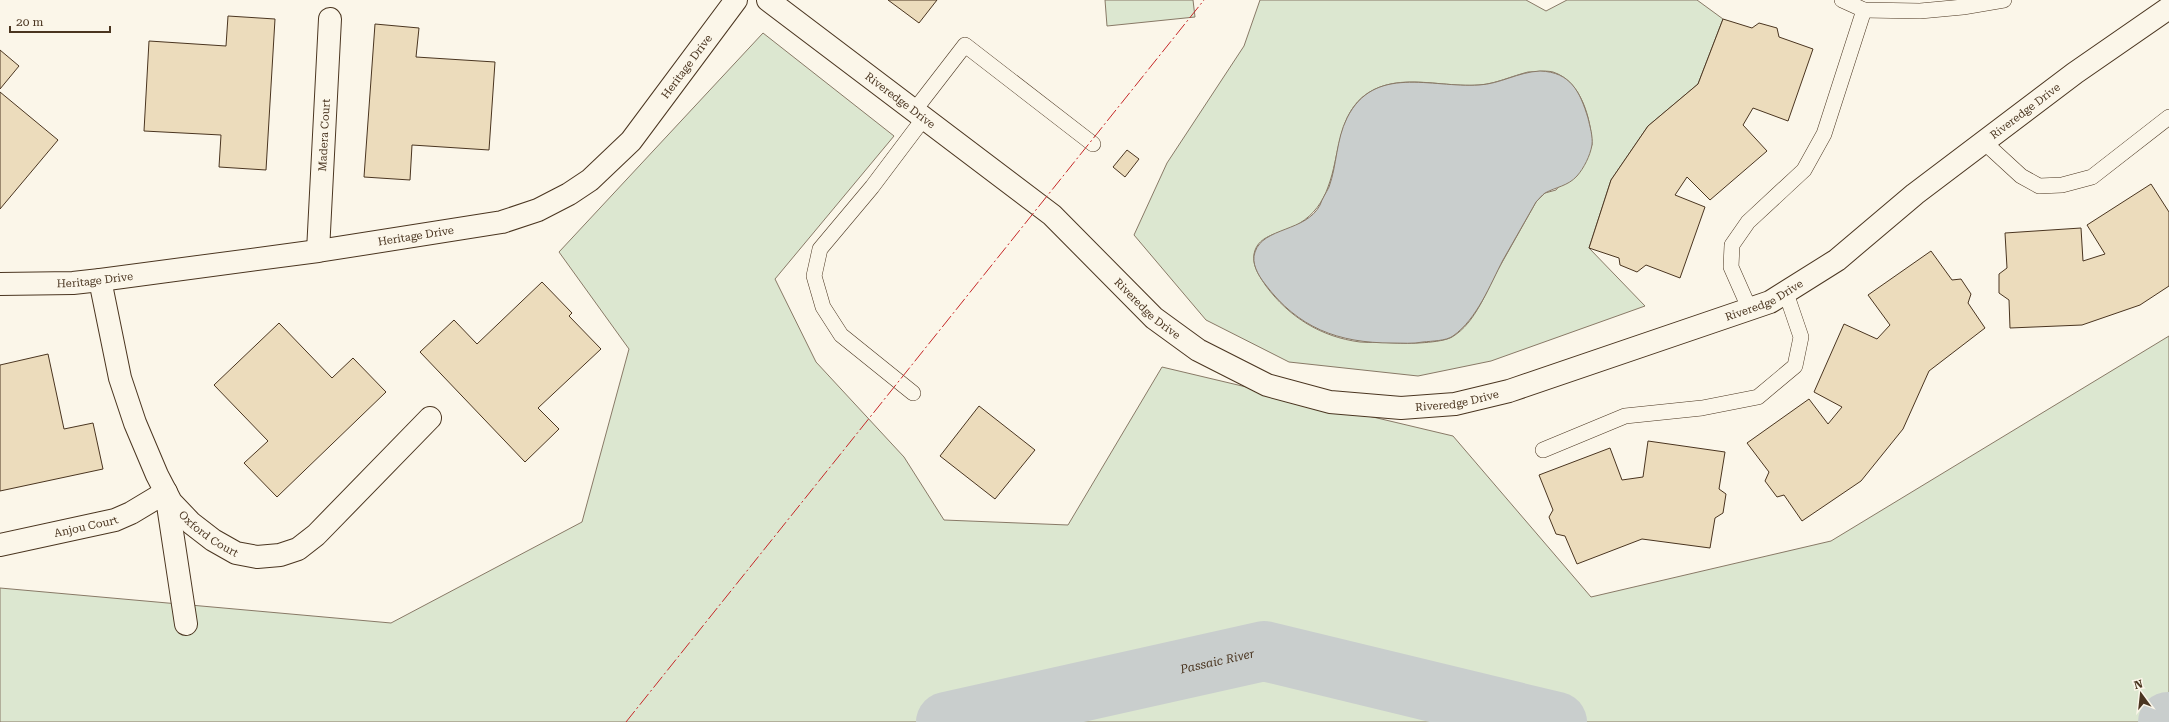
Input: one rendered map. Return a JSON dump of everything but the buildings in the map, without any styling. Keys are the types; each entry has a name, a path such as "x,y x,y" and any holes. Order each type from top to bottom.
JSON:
{"street":[{"name":"Heritage Drive","path":"0,284 73,283 318,251 502,222 538,210 570,194 590,180 631,141 736,0"},
{"name":"Riveredge Drive","path":"768,0 1052,215 1154,318 1198,350 1267,384 1330,402 1401,408 1455,404 1509,391 1630,349 1750,310 1786,293 1837,260 1915,194 2074,73 2169,8"},
{"name":"Madera Court","path":"318,251 330,19"},
{"name":"Oxford Court","path":"100,280 120,378 135,423 166,492 171,502 191,523 213,540 236,553 257,557 280,555 298,549 316,535 430,418"},
{"name":"Anjou Court","path":"0,545 115,520 131,513 166,492"},
{"path":"166,492 186,624"}],"lane":[{"path":"1842,0 1864,10 1928,10 1963,7 2004,0"},
{"path":"1750,310 1731,267 1732,245 1748,222 1804,170 1824,134 1864,10"},
{"path":"913,393 841,335 823,307 814,276 820,249 872,187 965,45 1093,144"},
{"path":"1984,142 2021,176 2039,186 2062,185 2092,177 2169,117"},
{"path":"1543,450 1625,416 1702,408 1758,397 1795,366 1801,337 1786,293"}],"green space":[{"path":"1105,0 1193,0 1195,17 1107,26"},
{"path":"1260,0 1526,0 1546,11 1567,0 1697,0 1723,19 1698,84 1648,126 1611,180 1589,248 1645,306 1491,361 1418,376 1289,362 1206,320 1134,235 1167,163 1244,46","holes":["1528,72 1553,72 1571,83 1583,102 1587,112 1592,145 1556,190 1545,193 1536,202 1480,305 1468,323 1460,331 1447,339 1424,343 1360,342 1332,336 1307,324 1275,297 1266,286 1255,267 1254,254 1257,247 1261,241 1267,237 1294,227 1305,220 1320,203 1326,193 1332,175 1345,123 1350,112 1368,93 1394,83 1422,82 1479,85"]},
{"path":"763,33 894,136 775,279 816,362 904,457 944,520 1068,525 1162,367 1453,436 1591,597 1831,541 2169,336 2169,722 0,722 0,588 391,623 582,522 629,349 559,252"}],"shaded area":[{"path":"1540,71 1551,72 1559,75 1567,79 1573,85 1588,118 1592,138 1590,153 1577,176 1566,184 1545,193 1536,202 1476,311 1462,329 1453,336 1447,339 1408,343 1372,342 1337,336 1305,322 1291,312 1265,284 1255,265 1255,252 1260,244 1267,238 1305,220 1314,214 1320,205 1332,179 1343,126 1358,101 1372,90 1405,82 1479,85 1494,83 1524,73"}],"waterway":[{"name":"Passaic River","path":"946,722 1264,651 1557,722"}],"power":[{"path":"626,722 1204,0"}]}
